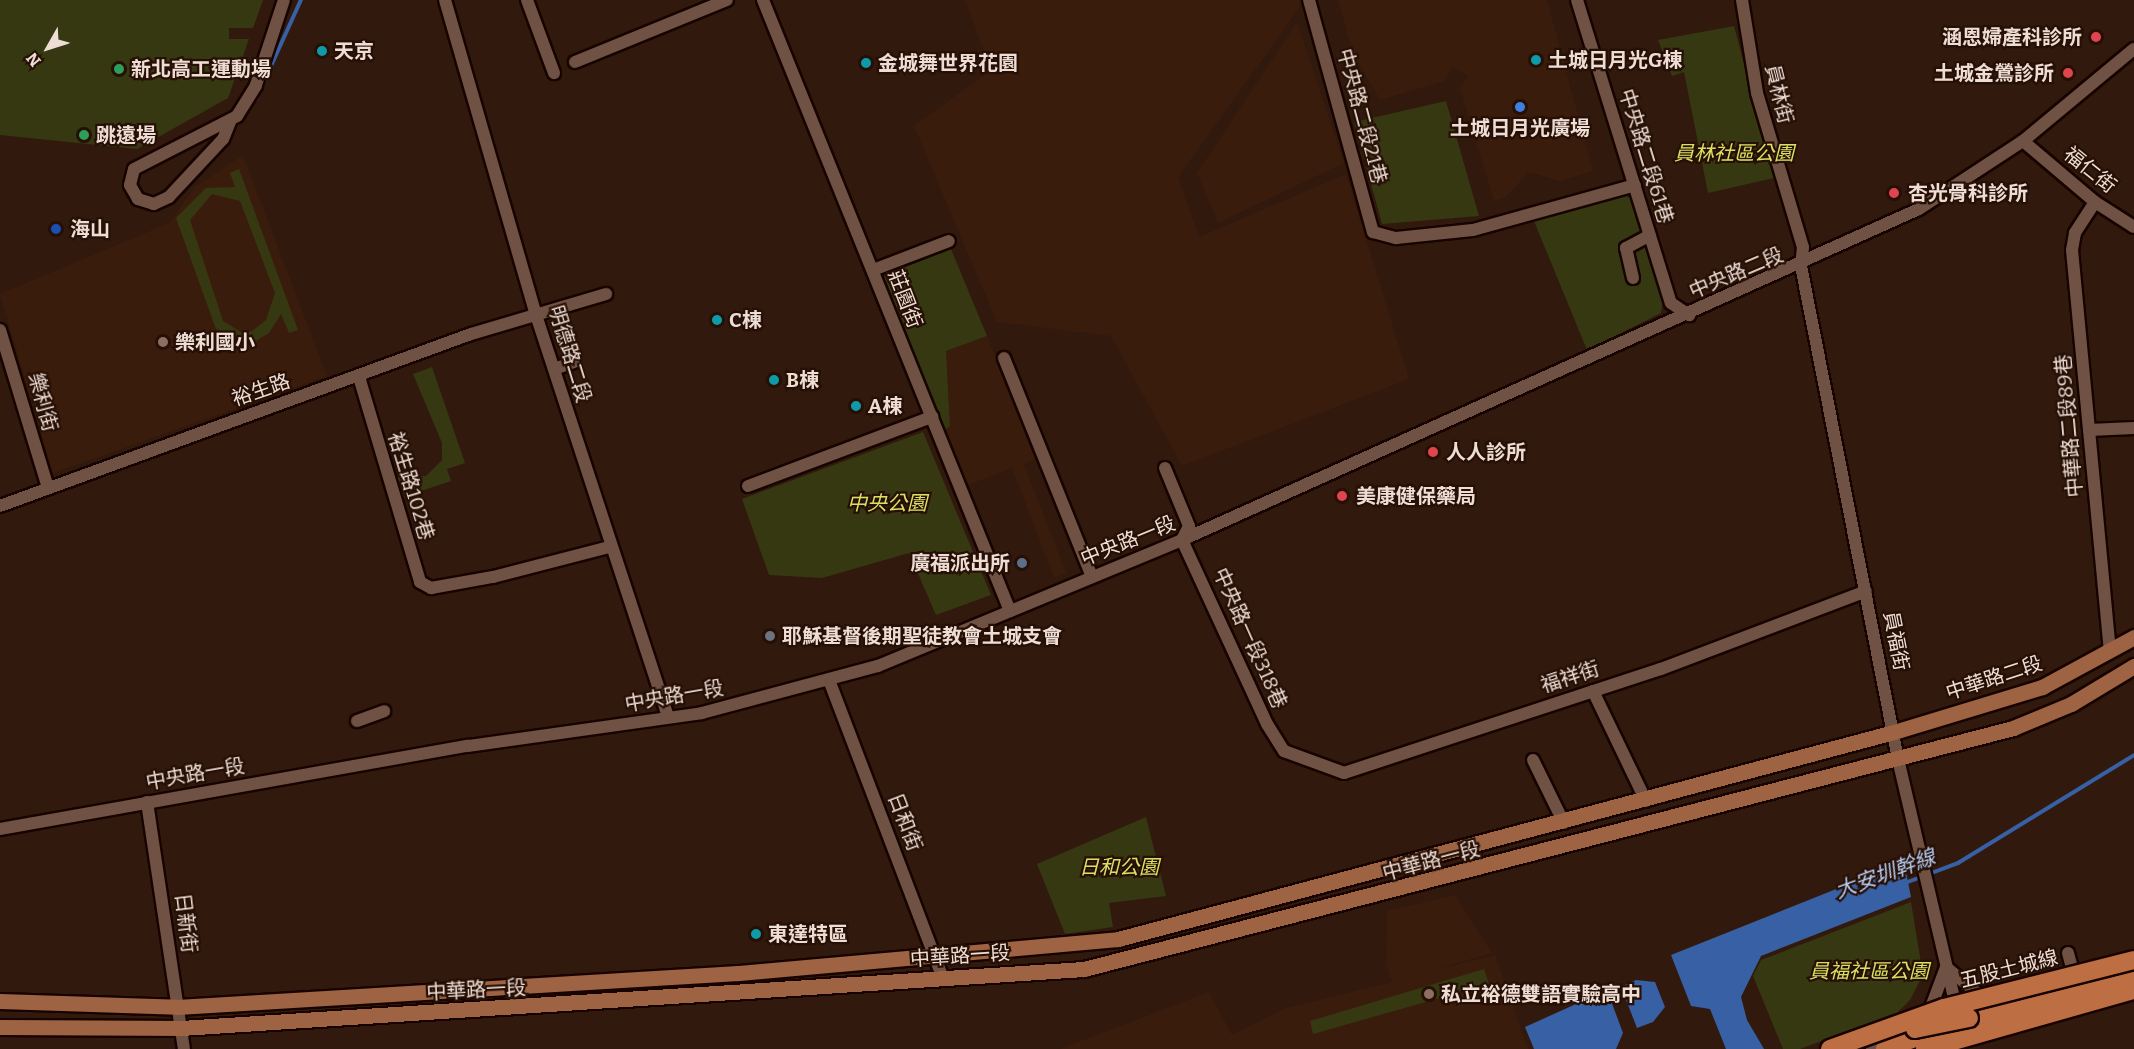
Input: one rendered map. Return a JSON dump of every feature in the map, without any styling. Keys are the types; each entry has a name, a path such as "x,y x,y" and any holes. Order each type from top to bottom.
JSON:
{"highway":[{"name":"五股土城線","path":"1829,1049 1944,1008 2134,960"},
{"path":"1829,1049 1964,1020 2134,977"},
{"path":"1918,1042 2134,990"},
{"path":"1885,1049 1964,1020"}],"main road":[{"name":"中華路二段","path":"1894,732 2042,687 2134,637"},
{"path":"1898,759 2013,728 2071,704 2134,666"},
{"name":"中華路一段","path":"0,1001 177,1007 936,957 1118,939 1564,823 1894,732"},
{"name":"中華路一段","path":"0,1027 181,1028 943,978 1127,962 1898,759"}],"street":[{"path":"230,122 134,169 130,185 138,199 154,204 170,197 223,139 230,122 256,85 284,0"},
{"name":"明德路二段","path":"445,0 536,315 609,547 668,717"},
{"path":"526,0 554,72"},
{"path":"575,62 727,0"},
{"name":"莊園街","path":"763,0 1010,611"},
{"name":"中央路二段21巷","path":"1309,0 1372,232 1383,238 1496,225 1635,185"},
{"name":"中央路二段61巷","path":"1577,0 1671,303 1689,315"},
{"name":"員林街","path":"1742,0 1758,93 1803,247 1801,266"},
{"name":"中央路二段","path":"1320,478 1801,266 1938,199 2023,141 2134,49"},
{"name":"福仁街","path":"2023,141 2095,202 2134,227"},
{"name":"中華路二段89巷","path":"2095,202 2075,233 2073,250 2110,652"},
{"path":"1633,278 1626,248 1650,235"},
{"path":"873,270 949,241"},
{"name":"員福街","path":"1801,266 1898,759 1947,967 1964,1020"},
{"name":"裕生路","path":"0,506 536,315 606,294"},
{"name":"樂利街","path":"0,330 48,488"},
{"path":"1004,358 1092,577"},
{"path":"554,369 574,362"},
{"name":"裕生路102巷","path":"359,377 420,582 431,588 443,586 609,547"},
{"path":"748,486 932,417"},
{"path":"2089,430 2134,428"},
{"path":"1165,468 1189,526 1182,540"},
{"name":"中央路一段","path":"0,829 147,802 668,717 829,680 878,666 1182,540 1320,478"},
{"name":"中央路一段318巷","path":"1182,540 1284,751"},
{"name":"福祥街","path":"1284,751 1344,773 1593,691 1866,591"},
{"name":"日和街","path":"829,680 943,978"},
{"path":"1593,691 1646,801"},
{"path":"357,721 384,711"},
{"path":"1533,760 1564,823"},
{"name":"日新街","path":"147,802 184,1049"},
{"path":"2068,953 2077,987"},
{"path":"1918,1042 1947,967 1977,993 2021,1001"},
{"path":"1872,1049 1918,1042 1964,1020 2021,1001 2134,972"}],"shaded area":[{"path":"965,0 1299,0 1300,7 1178,177 1199,237 1346,174 1409,379 1182,466 1111,336 997,322 914,126 991,70"},
{"name":"土城日月光廣場","path":"1338,0 1547,0 1593,171 1560,181 1529,172 1506,197 1494,201 1460,88 1468,76 1453,67 1444,81 1380,100 1353,53"},
{"path":"1297,22 1344,163 1218,223 1197,173"},
{"name":"樂利國小","path":"243,155 327,376 53,473 0,294 169,223 195,187"},
{"path":"987,336 1035,459 1024,464 1066,573 1054,578 1012,468 968,485 945,430 950,426 946,351"},
{"name":"私立裕德雙語實驗高中","path":"1455,895 1492,953 1434,970 1495,955 1528,1049 1060,1049 1209,992 1232,1035 1286,1008 1392,982 1386,964 1387,911"}],"green space":[{"name":"新北高工運動場","path":"0,0 263,0 253,28 229,28 229,39 249,39 228,98 137,149 0,135"},
{"name":"員林社區公園","path":"1734,26 1774,178 1708,193 1684,72 1672,76 1658,40"},
{"path":"1446,101 1479,216 1382,224 1354,122"},
{"path":"239,169 298,330 289,333 281,314 269,333 254,342 216,329 176,218 206,188 235,187 230,173","holes":["212,194 240,201 275,293 266,320 252,331 241,332 223,321 190,220"]},
{"path":"1620,193 1630,198 1663,300 1661,313 1587,350 1534,221"},
{"path":"951,249 987,336 946,351 950,426 945,430 883,276"},
{"path":"432,367 465,463 447,469 451,481 403,497 396,477 426,476 442,460 442,443 413,374"},
{"name":"中央公園","path":"923,432 991,595 936,615 909,553 822,578 769,575 742,499"},
{"name":"日和公園","path":"1146,817 1166,896 1109,903 1113,927 1065,934 1037,864"},
{"name":"員福社區公園","path":"1911,902 1923,975 1910,1000 1897,1013 1800,1049 1783,1049 1753,976 1761,960"},
{"path":"1484,969 1489,984 1313,1034 1310,1021"}],"water":[{"path":"1904,862 1911,897 1761,956 1741,997 1747,1020 1764,1049 1726,1049 1710,1009 1691,1006 1671,955"},
{"path":"1636,980 1655,982 1665,1007 1653,1022 1637,1028 1621,987"},
{"path":"1607,990 1623,1033 1616,1049 1534,1049 1525,1027"}],"waterway":[{"path":"256,99 301,0"},
{"name":"大安圳幹線","path":"1905,883 1958,863 2134,755"}],"place":[{"name":"涵恩婦產科診所","path":"2096,37"},
{"name":"天京","path":"322,51"},
{"name":"土城日月光G棟","path":"1536,60"},
{"name":"金城舞世界花園","path":"866,63"},
{"name":"新北高工運動場","path":"119,69"},
{"name":"土城金鶯診所","path":"2068,73"},
{"name":"土城日月光廣場","path":"1520,107"},
{"name":"跳遠場","path":"84,135"},
{"name":"杏光骨科診所","path":"1894,193"},
{"name":"海山","path":"56,229"},
{"name":"C棟","path":"717,320"},
{"name":"樂利國小","path":"163,342"},
{"name":"B棟","path":"774,380"},
{"name":"A棟","path":"856,406"},
{"name":"人人診所","path":"1433,452"},
{"name":"美康健保藥局","path":"1342,496"},
{"name":"廣福派出所","path":"1022,563"},
{"name":"耶穌基督後期聖徒教會土城支會","path":"770,636"},
{"name":"東達特區","path":"756,934"},
{"name":"私立裕德雙語實驗高中","path":"1429,994"}]}
